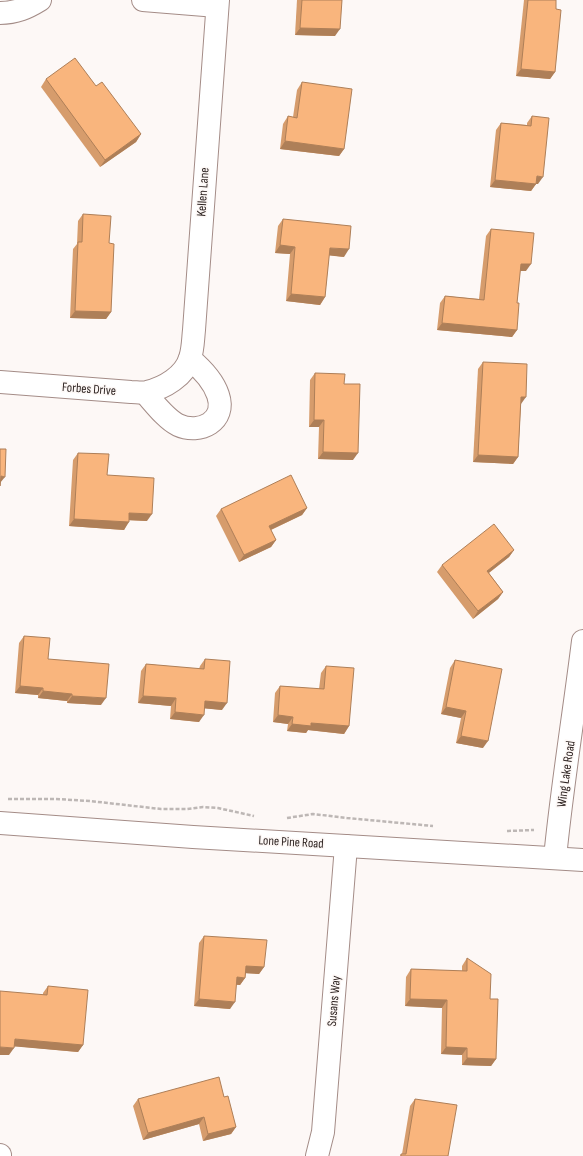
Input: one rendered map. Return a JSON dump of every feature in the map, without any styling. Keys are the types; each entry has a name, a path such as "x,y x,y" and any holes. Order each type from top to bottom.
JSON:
{"street":[{"path":"0,13 10,13 21,10 40,0"},
{"path":"143,0 218,3"},
{"name":"Kellen Lane","path":"176,379 185,369 190,359 194,330 218,3"},
{"path":"146,392 154,404 178,425 198,429 206,426 216,418 220,407 219,396 214,384 202,369 190,359"},
{"name":"Forbes Drive","path":"0,382 146,392 162,388 176,379"},
{"name":"Wing Lake Road","path":"555,858 583,641"},
{"name":"Lone Pine Road","path":"0,823 185,836 583,860"},
{"name":"Susans Way","path":"317,1156 323,1132 346,846"}],"path":[{"path":"1,799 56,799 90,801 161,809 187,809 203,807 218,808 257,816"},
{"path":"285,818 313,814 438,827"},
{"path":"506,831 538,830"}],"building":[{"path":"302,0 342,0 340,29 300,28"},
{"path":"528,0 556,0 556,9 561,10 555,72 521,69"},
{"path":"75,58 96,86 102,82 141,134 105,160 46,79"},
{"path":"302,82 352,89 344,149 285,141 288,116 297,118"},
{"path":"532,116 549,118 543,177 537,176 536,184 495,180 501,123 531,126"},
{"path":"83,214 111,216 109,243 114,244 111,312 75,311 78,242 82,242"},
{"path":"283,219 351,226 349,249 330,248 325,297 291,294 295,247 280,245"},
{"path":"491,229 534,233 531,264 521,264 517,303 519,303 517,330 442,323 445,296 484,300"},
{"path":"483,362 527,364 526,397 521,397 518,457 478,455"},
{"path":"315,373 345,374 344,384 360,384 358,453 323,452 324,420 314,420"},
{"path":"0,449 6,449 5,477 1,476 0,486"},
{"path":"78,453 109,454 107,475 154,478 152,514 129,513 129,522 74,519"},
{"path":"291,475 307,508 269,526 276,540 244,555 221,509"},
{"path":"494,524 514,550 487,571 503,592 478,611 442,565"},
{"path":"24,636 50,638 48,659 109,664 106,698 72,696 72,694 43,691 43,688 20,686"},
{"path":"205,659 230,661 227,703 205,701 204,715 175,712 176,698 143,696 146,664 204,669"},
{"path":"455,660 502,669 488,741 461,736 466,711 446,707"},
{"path":"326,666 354,668 349,726 311,723 311,726 292,724 293,717 278,715 280,686 324,689"},
{"path":"204,936 267,940 264,967 246,966 245,978 237,977 235,1002 199,999"},
{"path":"467,958 491,974 490,999 498,999 496,1059 467,1058 467,1048 446,1047 447,1000 410,999 411,969 467,971"},
{"path":"48,986 88,990 83,1045 15,1039 14,1048 0,1047 0,991 47,995"},
{"path":"219,1077 224,1097 228,1096 236,1127 208,1134 204,1117 148,1133 138,1099"},
{"path":"415,1099 457,1105 448,1156 401,1156 401,1154 406,1154"}]}
